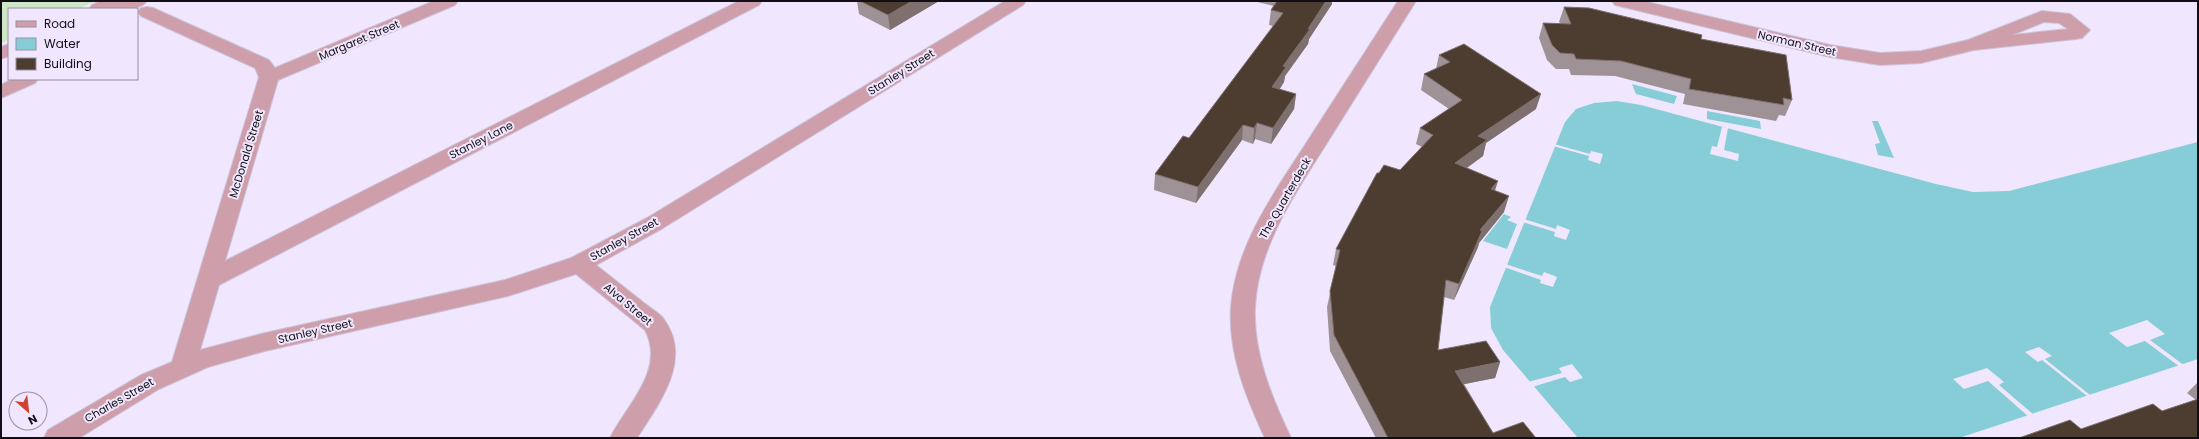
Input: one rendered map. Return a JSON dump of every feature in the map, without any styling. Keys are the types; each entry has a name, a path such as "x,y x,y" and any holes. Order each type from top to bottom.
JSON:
{"street":[{"path":"100,8 116,1"},
{"path":"141,11 166,1"},
{"name":"Margaret Street","path":"269,77 449,1"},
{"name":"Stanley Lane","path":"208,280 753,1"},
{"name":"Stanley Street","path":"183,365 235,349 508,288 579,264 655,223 1017,1"},
{"name":"The Quarterdeck","path":"1278,438 1251,375 1245,343 1243,307 1251,261 1272,218 1291,185 1407,1"},
{"name":"Norman Street","path":"1621,1 1866,58 1904,59 1974,44"},
{"path":"141,11 262,64 266,68 269,77"},
{"name":"McDonald Street","path":"183,365 269,77"},
{"path":"1,92 26,80"},
{"name":"Alva Street","path":"579,264 654,324 659,331 664,348 662,369 657,382 623,438"},
{"name":"Charles Street","path":"57,438 127,395 183,365"}],"green space":[{"path":"1,1 96,1 80,8 8,8 8,40 1,43"}],"water":[{"path":"1632,84 1677,96 1674,104 1636,94"},
{"path":"1617,101 1641,105 1936,184 1973,192 2009,191 2198,142 2198,359 1959,438 1578,438 1503,350 1491,328 1490,307 1565,122 1576,109 1594,103"},
{"path":"1707,111 1760,121 1761,129 1707,119"},
{"path":"1872,121 1878,121 1894,158 1878,155 1875,144 1880,143"},
{"path":"1504,214 1511,217 1507,220 1517,224 1507,249 1483,241"}],"pier":[{"path":"1722,127 1728,128 1724,150 1739,154 1738,161 1710,154 1712,146 1717,147"},
{"path":"1554,144 1590,154 1591,151 1603,154 1600,164 1588,160 1589,156 1553,146"},
{"path":"1524,219 1556,229 1557,225 1570,230 1566,240 1554,236 1555,232 1522,222"},
{"path":"1505,264 1542,276 1544,272 1557,277 1553,287 1540,283 1541,280 1504,267"},
{"path":"2147,320 2165,334 2150,340 2185,366 2180,367 2145,341 2127,347 2109,333"},
{"path":"2039,347 2052,356 2045,359 2090,395 2087,396 2042,360 2038,362 2025,352"},
{"path":"1572,364 1583,378 1570,382 1565,377 1532,387 1528,382 1562,373 1559,368"},
{"path":"1987,368 2004,382 1999,385 2034,415 2029,417 1988,381 1964,389 1953,379"}],"building":[{"path":"860,1 912,1 888,15"},
{"path":"1277,1 1326,1 1308,29 1310,29 1283,66 1286,67 1272,87 1296,94 1273,128 1257,123 1254,128 1243,125 1198,187 1155,174 1183,136 1189,138 1283,13 1271,10"},
{"path":"1564,7 1589,8 1702,35 1701,39 1786,55 1792,100 1783,98 1784,105 1689,89 1691,79 1621,61 1576,59 1574,54 1560,53 1552,45 1543,23 1571,24"},
{"path":"1464,44 1541,94 1478,136 1487,140 1455,163 1498,181 1491,189 1509,196 1480,230 1482,231 1459,284 1446,280 1438,350 1486,341 1500,362 1455,371 1493,433 1523,422 1536,438 1388,438 1334,335 1330,291 1340,250 1336,249 1377,173 1379,173 1384,165 1400,170 1433,135 1420,128 1462,100 1424,74 1450,62 1439,55"},
{"path":"2198,399 2198,438 2019,438 2070,420 2081,429 2153,404 2162,411"}]}
